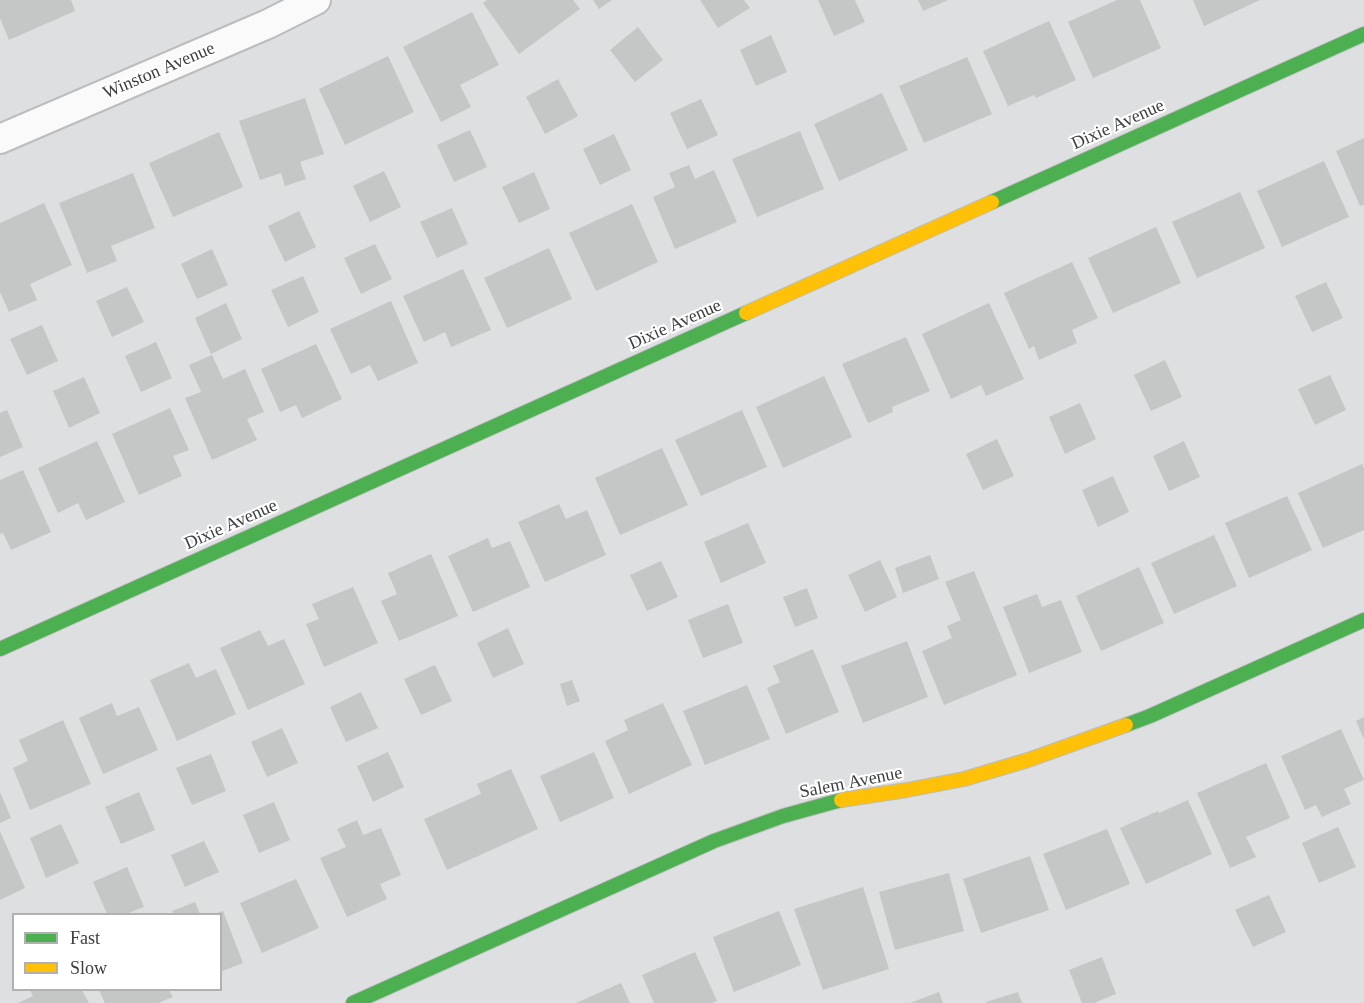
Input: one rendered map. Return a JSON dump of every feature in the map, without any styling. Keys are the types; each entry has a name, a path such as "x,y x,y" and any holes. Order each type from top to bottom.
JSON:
{"street":[{"name":"Winston Avenue","path":"0,140 268,24 316,0"},
{"name":"Dixie Avenue","path":"0,649 1364,34"},
{"name":"Salem Avenue","path":"353,1003 714,842 783,816 840,800 964,779 1028,760 1150,716 1364,620"}],"building":[{"path":"0,0 71,0 75,11 9,40 0,18"},
{"path":"487,0 573,0 580,9 519,54 483,3"},
{"path":"593,0 612,0 599,9"},
{"path":"700,0 744,0 750,8 718,28"},
{"path":"818,0 855,0 865,22 834,36"},
{"path":"918,0 948,0 923,11"},
{"path":"1117,0 1140,0 1161,48 1093,78 1068,22"},
{"path":"1193,0 1260,0 1204,26"},
{"path":"472,12 499,65 460,85 471,107 441,122 403,47"},
{"path":"1049,21 1076,80 1036,98 1034,95 1008,106 983,51"},
{"path":"638,27 663,60 635,82 610,50"},
{"path":"771,35 787,72 756,86 740,50"},
{"path":"388,56 414,112 345,145 319,89"},
{"path":"967,57 992,114 924,143 899,86"},
{"path":"558,79 578,116 545,134 526,97"},
{"path":"882,93 908,150 839,181 814,124"},
{"path":"305,98 324,154 300,162 306,179 285,186 281,173 260,180 239,121"},
{"path":"701,99 718,135 687,149 670,113"},
{"path":"470,130 487,167 454,182 437,145"},
{"path":"800,131 824,189 757,217 732,159"},
{"path":"219,132 243,187 173,217 149,163"},
{"path":"614,134 631,170 600,185 583,149"},
{"path":"1364,138 1364,205 1360,206 1336,151"},
{"path":"1324,161 1349,217 1282,247 1257,191"},
{"path":"689,165 695,179 714,170 737,222 675,249 653,197 675,187 669,173"},
{"path":"384,171 401,207 370,222 353,186"},
{"path":"534,172 550,209 519,223 502,187"},
{"path":"133,173 155,228 111,246 117,261 87,273 59,203"},
{"path":"1240,192 1265,248 1197,278 1172,222"},
{"path":"44,203 72,265 30,284 37,300 9,312 0,292 0,223"},
{"path":"632,204 658,262 596,291 569,233"},
{"path":"452,208 468,244 437,258 420,222"},
{"path":"299,211 316,247 285,262 268,226"},
{"path":"1156,227 1181,283 1113,313 1088,258"},
{"path":"375,244 392,279 361,294 344,258"},
{"path":"549,248 572,299 507,328 484,278"},
{"path":"212,249 228,285 197,299 181,264"},
{"path":"1072,262 1098,318 1072,330 1077,343 1039,360 1034,346 1029,349 1004,293"},
{"path":"463,269 491,330 451,347 445,332 424,342 403,296"},
{"path":"303,276 319,312 288,327 271,290"},
{"path":"1326,282 1343,318 1312,332 1295,296"},
{"path":"127,287 144,322 112,337 96,301"},
{"path":"391,301 418,363 378,381 370,365 351,374 330,329"},
{"path":"226,303 242,339 211,354 195,318"},
{"path":"989,303 1024,379 986,396 981,385 951,399 922,334"},
{"path":"42,325 58,361 27,375 10,339"},
{"path":"906,337 930,391 892,407 893,412 868,423 842,364"},
{"path":"156,342 172,378 141,392 125,356"},
{"path":"316,344 342,399 302,418 296,405 280,412 261,369"},
{"path":"212,355 223,379 245,369 264,412 247,419 257,440 212,460 185,398 201,392 189,365"},
{"path":"1165,360 1182,397 1151,411 1134,375"},
{"path":"1330,375 1346,410 1315,425 1298,389"},
{"path":"824,376 852,437 783,468 756,407"},
{"path":"84,377 100,413 69,428 53,391"},
{"path":"1080,403 1096,439 1065,454 1049,417"},
{"path":"170,408 189,450 173,456 182,476 139,495 112,434"},
{"path":"7,410 23,447 0,457 0,413"},
{"path":"742,410 767,467 701,496 675,440"},
{"path":"997,439 1014,476 983,490 966,454"},
{"path":"97,441 125,502 86,520 78,503 58,513 38,468"},
{"path":"1184,441 1200,477 1169,491 1153,456"},
{"path":"662,448 688,505 620,535 595,478"},
{"path":"1362,464 1364,469 1364,530 1323,548 1298,493"},
{"path":"23,470 51,532 11,550 3,533 0,534 0,480"},
{"path":"1113,476 1129,512 1098,527 1082,490"},
{"path":"1287,496 1312,550 1249,578 1225,523"},
{"path":"559,504 566,519 587,510 606,555 545,582 518,522"},
{"path":"748,523 766,563 721,583 704,542"},
{"path":"1214,535 1237,586 1174,614 1151,563"},
{"path":"488,538 492,548 510,541 530,587 473,612 448,556"},
{"path":"431,554 458,616 399,641 381,601 397,594 388,573"},
{"path":"930,555 939,579 903,593 895,568"},
{"path":"880,560 897,597 865,612 848,575"},
{"path":"661,561 678,597 647,611 630,575"},
{"path":"1139,567 1164,623 1101,651 1076,596"},
{"path":"974,571 1017,675 944,705 922,651 952,638 947,626 961,620 945,582"},
{"path":"353,587 378,643 324,667 306,624 319,619 312,604"},
{"path":"807,588 818,618 795,627 783,597"},
{"path":"1037,594 1042,607 1061,600 1082,652 1029,673 1003,607"},
{"path":"728,604 743,643 703,658 688,620"},
{"path":"508,628 524,664 493,678 477,643"},
{"path":"260,630 268,646 284,639 305,684 248,710 220,648"},
{"path":"907,641 928,697 863,723 841,666"},
{"path":"813,649 839,712 786,734 767,688 780,682 773,666"},
{"path":"189,663 196,678 216,669 236,714 177,741 150,680"},
{"path":"435,665 452,701 421,715 404,679"},
{"path":"572,680 580,701 567,706 560,684"},
{"path":"747,685 770,739 705,765 683,711"},
{"path":"361,692 378,728 346,742 330,707"},
{"path":"112,703 117,716 139,707 158,750 103,774 79,718"},
{"path":"663,703 692,765 629,794 605,741 628,730 624,720"},
{"path":"1364,717 1364,739 1356,721"},
{"path":"63,720 91,784 30,810 13,768 28,761 19,740"},
{"path":"282,728 298,763 267,777 251,742"},
{"path":"1341,729 1364,780 1344,789 1351,804 1322,817 1316,805 1305,810 1281,756"},
{"path":"388,752 404,787 373,802 357,766"},
{"path":"594,752 614,798 560,822 540,776"},
{"path":"211,754 226,791 192,805 176,768"},
{"path":"1266,763 1290,818 1246,837 1256,857 1230,868 1197,793"},
{"path":"511,769 538,829 447,870 424,819 481,794 477,784"},
{"path":"0,792 11,818 0,823"},
{"path":"139,792 155,830 121,844 105,807"},
{"path":"1188,800 1212,854 1146,884 1120,828"},
{"path":"274,802 290,840 259,853 243,815"},
{"path":"357,820 363,835 381,828 401,875 380,884 387,899 347,917 320,858 346,847 337,829"},
{"path":"61,824 79,863 46,878 30,838"},
{"path":"1338,827 1356,867 1319,883 1302,843"},
{"path":"1107,829 1130,884 1066,910 1043,854"},
{"path":"0,831 25,888 0,900"},
{"path":"204,841 219,872 185,887 171,855"},
{"path":"1030,856 1049,910 981,933 963,879"},
{"path":"127,867 144,907 129,913 107,913 93,882"},
{"path":"949,873 964,931 895,950 879,892"},
{"path":"296,879 319,928 262,953 240,903"},
{"path":"863,887 889,969 823,990 794,909"},
{"path":"1269,895 1286,932 1253,947 1235,910"},
{"path":"195,902 200,913 173,913 172,911"},
{"path":"223,911 243,963 222,971 222,913 217,913"},
{"path":"779,911 801,965 734,992 713,937"},
{"path":"695,952 717,1001 712,1003 654,1003 642,975"},
{"path":"1102,957 1116,994 1094,1003 1082,1003 1069,970"},
{"path":"621,983 630,1003 576,1003"},
{"path":"30,991 83,991 89,1003 18,1003 33,996"},
{"path":"99,991 170,991 173,997 158,1003 105,1003"},
{"path":"939,992 943,1003 910,1003"},
{"path":"1018,992 1022,1003 986,1003 986,1002"}],"traffic: fast":[{"path":"992,202 1364,34"},
{"path":"0,649 746,313"},
{"path":"1126,725 1364,620"},
{"path":"353,1003 714,841 783,816 841,800"}],"traffic: slow":[{"path":"746,313 992,202"},
{"path":"841,800 964,779 1028,760 1126,725"}]}
